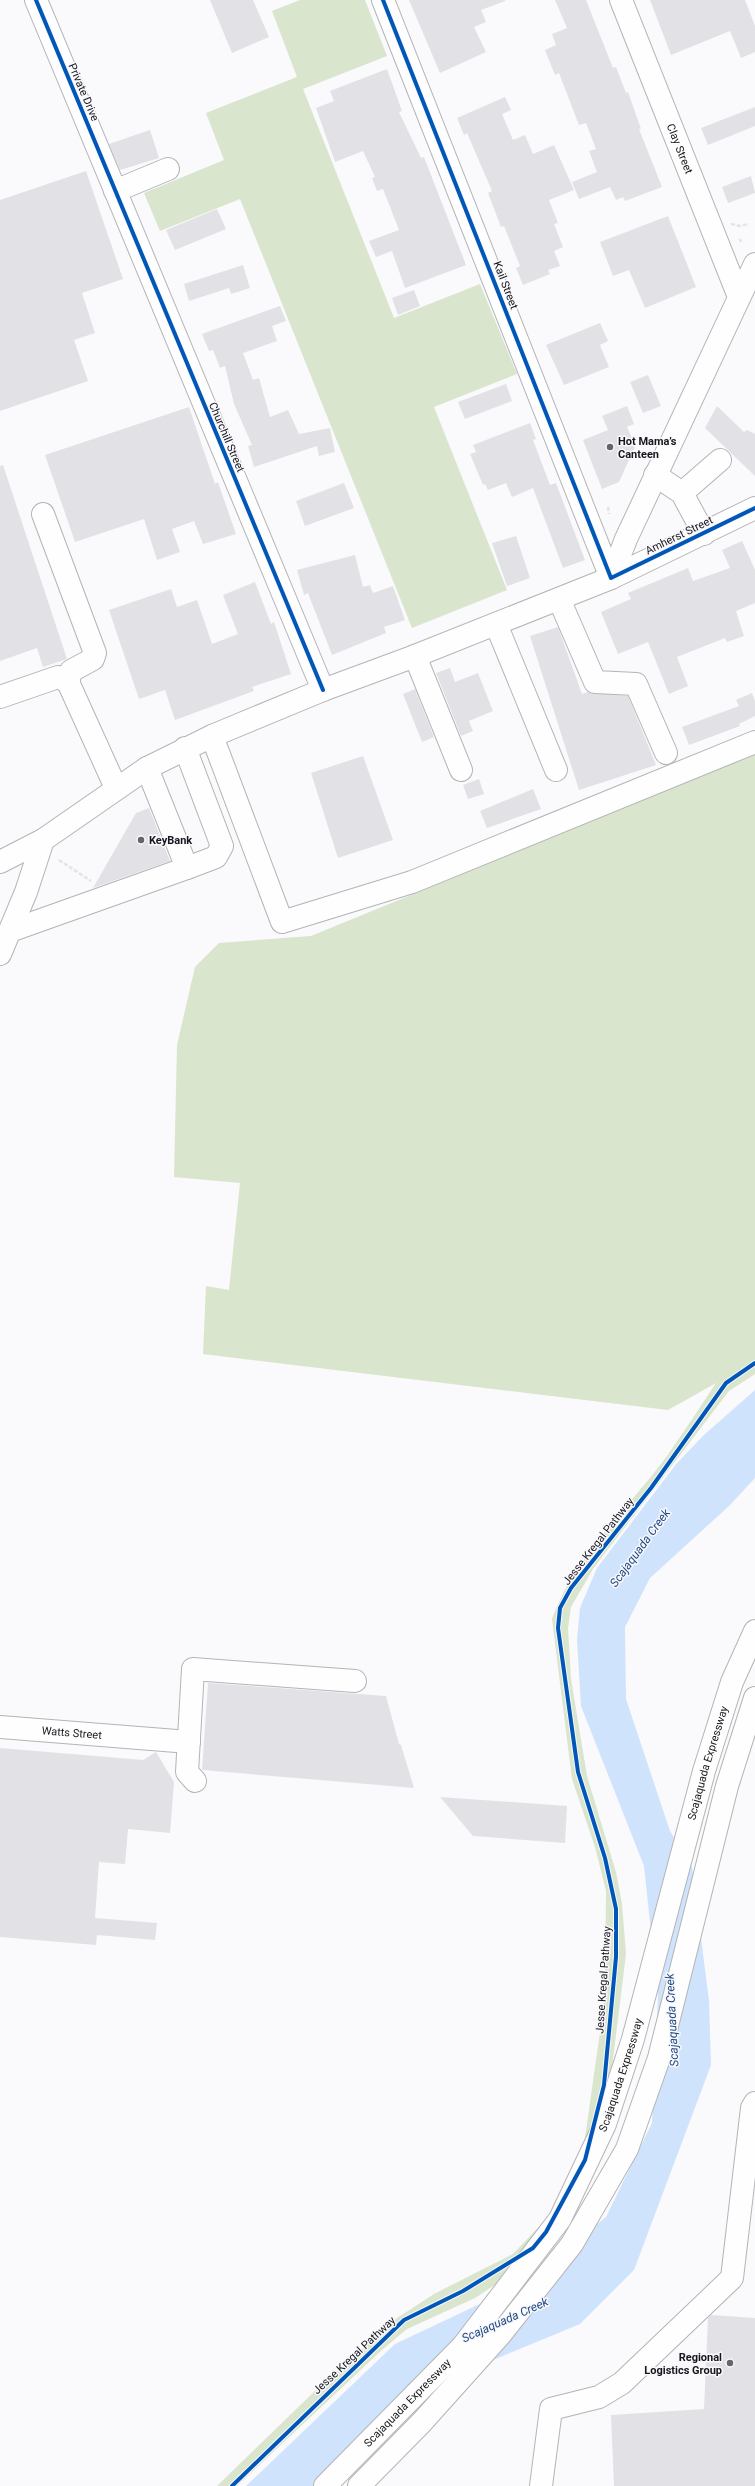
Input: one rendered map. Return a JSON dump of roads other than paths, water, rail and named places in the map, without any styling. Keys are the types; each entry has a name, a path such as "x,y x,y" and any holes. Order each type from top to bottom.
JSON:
{"main road":[{"name":"Private Drive","path":"36,0 115,191"},
{"name":"Kail Street","path":"383,0 611,578"},
{"name":"Clay Street","path":"621,0 739,297"},
{"path":"115,191 168,169"},
{"name":"Churchill Street","path":"115,191 323,690"},
{"path":"611,578 626,539 655,475 755,264"},
{"path":"682,492 720,460"},
{"path":"655,475 682,492 704,534"},
{"name":"Amherst Street","path":"43,840 116,788 147,768 185,748 323,690 416,656 611,578 755,508"},
{"path":"43,514 95,653 93,659 71,671 68,682"},
{"path":"559,599 595,682 636,684 666,753"},
{"path":"496,624 556,770"},
{"path":"416,656 461,770"},
{"path":"0,697 58,677 68,682 116,788"},
{"path":"212,736 282,922 412,882 755,742"},
{"path":"10,932 187,868 216,857 220,853 222,846 185,748"},
{"path":"147,768 187,868"},
{"path":"0,862 43,840"},
{"path":"0,954 10,932 43,840"},
{"name":"Scajaquada Expressway","path":"326,2486 463,2346 560,2219 605,2124 633,2039 704,1771 732,1682 755,1631"},
{"path":"195,1781 188,1772 193,1669 355,1681"},
{"name":"Scajaquada Expressway","path":"359,2486 422,2422 500,2335 572,2244 627,2148 660,2058 727,1786 755,1698"},
{"name":"Watts Street","path":"0,1727 189,1742"},
{"path":"541,2486 551,2409 599,2397 622,2383 732,2278 752,2108 755,2103"}],"water":[{"name":"Scajaquada Creek","path":"755,1390 755,1478 729,1506 650,1578 625,1627 626,1699 670,1831 692,1867 709,2001 711,2065 634,2270 580,2324 486,2363 399,2411 315,2486 246,2486 395,2344 522,2284 606,2217 652,2123 658,1997 644,1866 581,1706 577,1640 580,1608 597,1568 677,1463 704,1435"}],"place":[{"name":"Hot Mama’s Canteen","path":"610,447"},
{"name":"KeyBank","path":"141,840"},
{"name":"Regional Logistics Group","path":"730,2363"}]}
